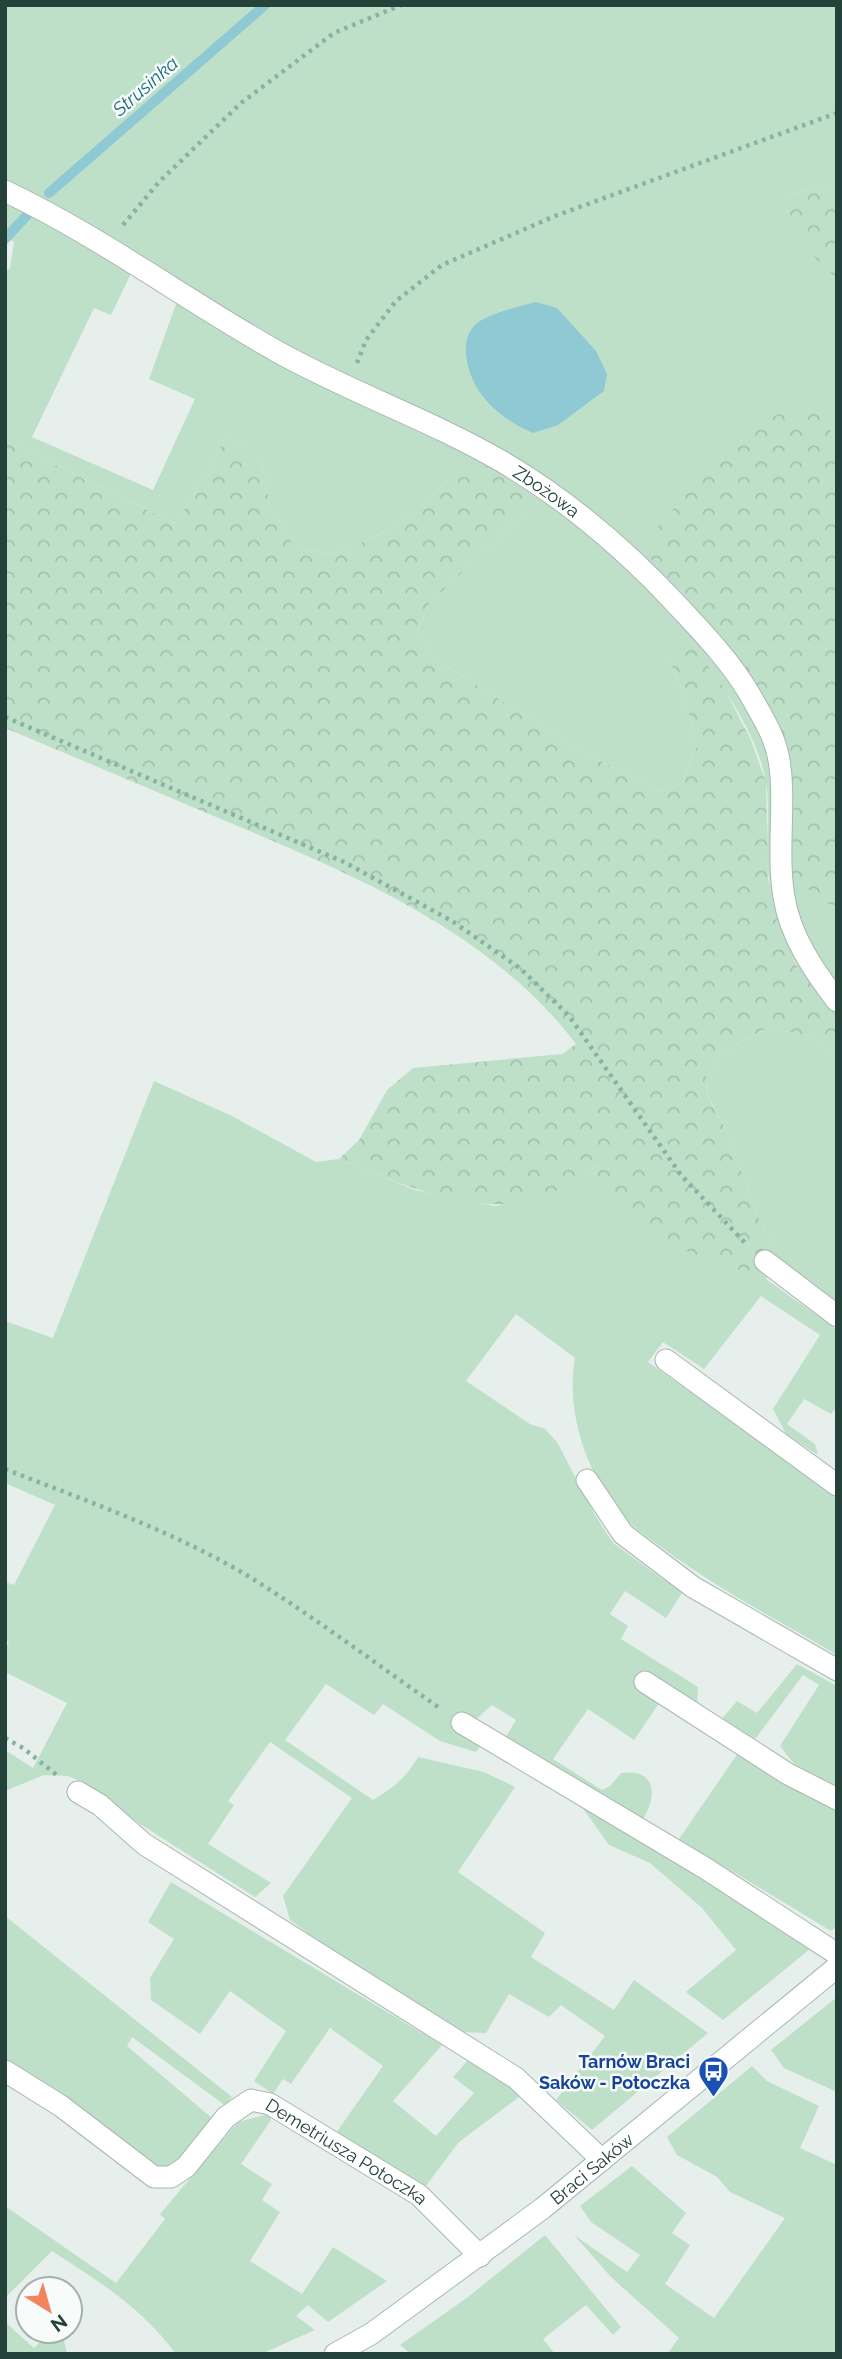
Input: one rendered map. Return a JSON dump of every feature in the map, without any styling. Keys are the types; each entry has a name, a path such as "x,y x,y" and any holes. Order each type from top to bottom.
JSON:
{"street":[{"name":"Zbożowa","path":"5,191 107,245 196,304 348,387 500,461 545,489 603,531 651,577 710,641 742,681 767,725 778,756 780,859 784,901 798,941 817,976 837,1001"},
{"path":"765,1261 837,1316"},
{"path":"666,1360 837,1485"},
{"path":"587,1480 622,1534 693,1587 837,1670"},
{"path":"645,1682 788,1774 837,1799"},
{"path":"462,1723 705,1868 837,1954"},
{"path":"78,1792 100,1805 153,1850 516,2078 602,2160"},
{"name":"Braci Saków","path":"335,2354 371,2334 480,2256 602,2160 837,1967"},
{"name":"Demetriusza Potoczka","path":"5,2071 61,2106 154,2177 172,2177 186,2167 226,2117 251,2100 270,2104 419,2195 480,2256"}],"path":[{"path":"107,245 159,182 241,103 334,33 401,5"},
{"path":"348,387 366,340 396,301 442,265 555,216 837,113"},
{"path":"5,717 344,862 452,921 521,969 569,1016 681,1175 730,1230 765,1261"},
{"path":"5,1469 142,1523 253,1579 462,1723"},
{"path":"5,1738 23,1748 78,1792"}],"green space":[{"path":"5,5 837,5 837,182 787,195 817,257 837,280 837,1022 802,974 777,918 768,867 766,783 755,744 735,706 688,638 668,657 684,694 697,745 682,783 661,792 583,752 431,656 418,630 428,605 527,510 450,479 396,527 335,554 295,548 270,505 261,461 228,435 176,524 5,440 5,272 10,268 14,242 5,236","holes":["139,257 191,291 176,304 149,379 195,399 153,490 32,437 94,308 111,315"]},
{"path":"837,182 837,280 800,242 786,209 787,195"},
{"path":"807,402 837,439 837,598 834,602 837,605 837,910 792,878 793,792 787,760 759,697 717,637 650,558 652,533 715,462 767,419"},
{"path":"228,435 261,461 270,505 295,548 335,554 396,527 450,479 485,464 528,489 527,510 428,605 418,630 431,656 583,752 661,792 682,783 697,745 684,694 668,657 672,646 688,637 724,688 751,740 766,782 768,879 777,914 795,963 837,1022 837,1058 808,1036 768,1028 740,1042 719,1059 706,1077 707,1095 728,1133 756,1213 773,1245 754,1271 715,1267 671,1242 594,1176 601,1164 545,1196 520,1203 494,1204 440,1196 339,1159 359,1140 387,1090 413,1068 562,1054 576,1044 541,1003 501,968 458,936 412,908 314,859 5,728 5,440 176,524"},
{"path":"768,1028 808,1036 837,1058 837,1306 776,1262 766,1279 837,1330 837,1407 831,1414 804,1399 787,1424 815,1444 818,1455 786,1434 773,1409 820,1335 761,1296 704,1369 663,1342 648,1362 837,1496 837,1655 706,1578 626,1520 601,1485 582,1444 573,1401 575,1358 516,1314 466,1381 530,1424 545,1429 557,1442 595,1515 613,1543 682,1593 666,1618 625,1591 610,1614 628,1626 621,1639 698,1687 697,1704 642,1670 635,1685 660,1702 634,1740 588,1709 553,1759 602,1790 610,1786 621,1773 642,1775 651,1786 648,1810 643,1819 502,1743 516,1720 492,1705 473,1722 454,1725 480,1746 476,1752 440,1741 383,1704 374,1715 326,1684 285,1740 373,1800 399,1782 418,1757 484,1772 515,1787 458,1872 545,1933 531,1957 614,2010 634,1980 708,2033 592,2130 556,2100 605,2036 561,2005 549,2017 509,1994 486,2033 459,2032 373,1981 290,1920 283,1896 352,1798 270,1742 228,1801 234,1805 208,1844 271,1883 255,1897 140,1824 86,1784 68,1776 44,1775 5,1791 5,1750 33,1768 67,1703 5,1672 5,1649 9,1642 5,1639 5,1582 14,1585 55,1505 5,1483 5,1321 53,1338 154,1081 232,1116 316,1162 339,1159 415,1190 495,1206 544,1196 603,1163 594,1176 773,1245 756,1213 728,1133 707,1094 706,1077 719,1059 740,1042"},
{"path":"797,1664 837,1686 837,1787 795,1765 780,1746 819,1685 803,1675 753,1742 720,1721 737,1701 757,1713"},
{"path":"738,1753 837,1811 837,1926 831,1931 679,1839"},
{"path":"577,1800 810,1949 723,2020 686,1992 736,1950 702,1908 650,1863 609,1845"},
{"path":"171,1882 442,2045 393,2101 436,2136 474,2093 453,2077 468,2060 523,2094 459,2142 425,2187 336,2133 383,2066 330,2028 291,2084 283,2079 273,2094 254,2081 286,2031 230,1991 200,2034 151,2000 150,1978 174,1939 148,1922"},
{"path":"5,1916 232,2097 226,2106 132,2037 127,2046 213,2119 172,2170 157,2171 5,2063"},
{"path":"837,1997 837,2092 784,2068 771,2050"},
{"path":"752,2066 767,2081 819,2106 800,2148 837,2165 837,2354 667,2354 679,2338 611,2277 574,2235 627,2272 640,2255 591,2222 580,2206 632,2166 686,2213 672,2233 690,2245 665,2284 714,2318 785,2218 730,2192 717,2177 677,2155 667,2137"},
{"path":"269,2114 271,2120 241,2164 272,2184 262,2200 280,2212 250,2261 302,2294 333,2247 387,2281 328,2322 308,2305 296,2316 315,2330 261,2354 176,2354 134,2309 104,2285 52,2251 28,2275 14,2275 14,2289 5,2298 5,2206 116,2283 165,2219 160,2214 238,2122"},
{"path":"545,2235 621,2327 613,2335 586,2305 543,2339 555,2354 411,2354 400,2345 468,2297"},
{"path":"5,2322 14,2330 14,2345 31,2345 34,2348 37,2345 65,2345 67,2354 5,2354"}],"water":[{"path":"536,302 557,308 596,351 607,374 604,391 558,425 533,433 498,412 480,393 469,369 466,347 470,332 480,321"}],"waterway":[{"name":"Strusinka","path":"49,193 265,5"},
{"name":"Strusinka","path":"5,239 30,212"}],"place":[{"name":"Tarnów Braci Saków - Potoczka","path":"713,2098"}]}
